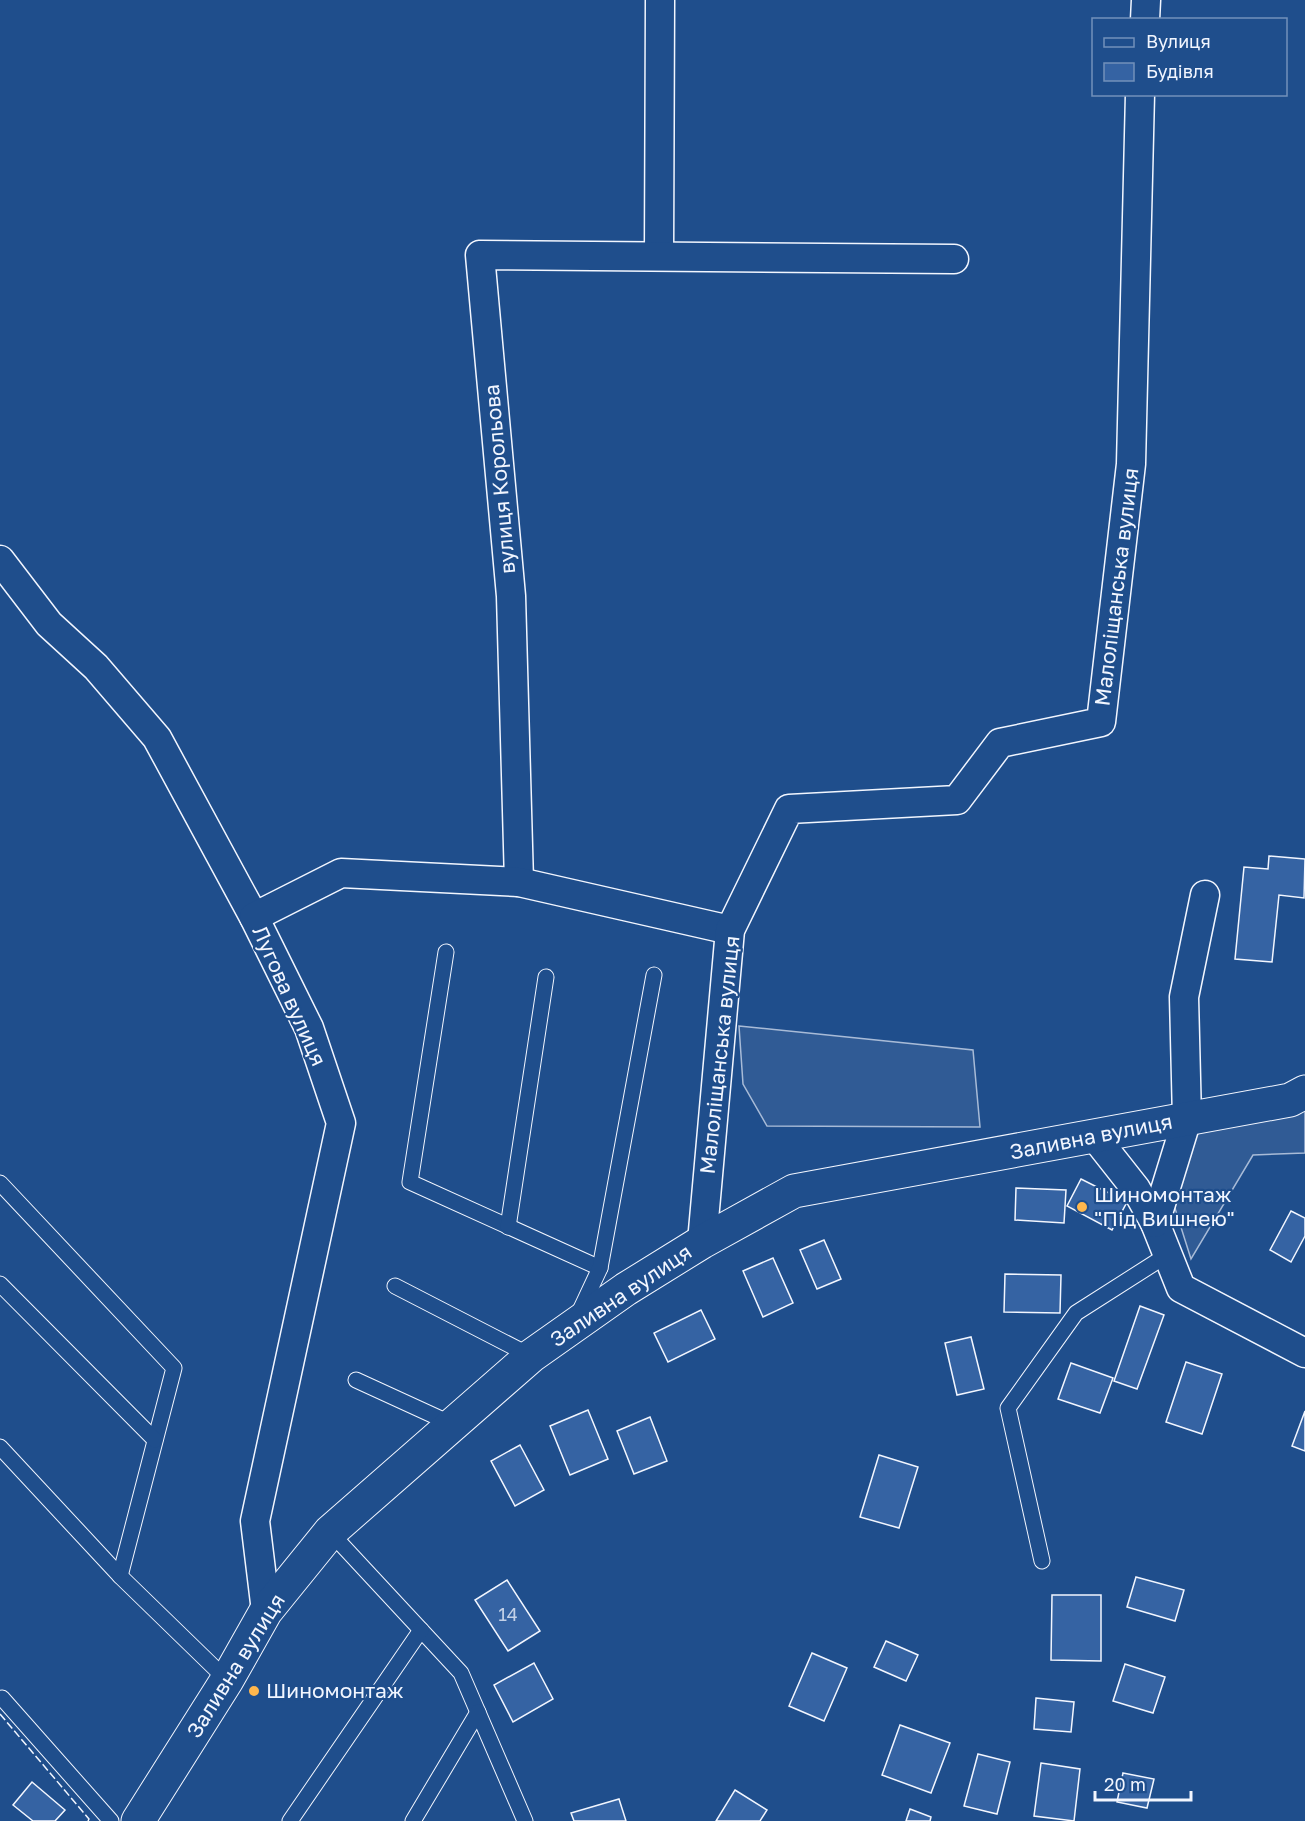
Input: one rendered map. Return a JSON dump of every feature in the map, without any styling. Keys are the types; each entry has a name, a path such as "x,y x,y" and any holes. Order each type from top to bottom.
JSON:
{"street":[{"path":"659,256 660,0"},
{"path":"1145,18 1146,0"},
{"name":"Малоліщанська вулиця","path":"702,1242 730,930 789,809 957,800 1000,743 1101,722 1131,464 1140,96"},
{"name":"вулиця Корольова","path":"519,882 511,596 480,255 954,259"},
{"name":"Лугова вулиця","path":"0,560 49,624 96,667 157,738 254,917 309,1028 341,1123 255,1521 266,1611"},
{"path":"254,917 341,873 519,882 730,930"},
{"path":"1155,1223 1187,1119 1184,997 1205,895"},
{"name":"Заливна вулиця","path":"138,1821 228,1680 266,1611 330,1532 531,1356 626,1289 702,1242 794,1191 1290,1100 1305,1092"},
{"path":"1095,1137 1136,1189 1155,1223 1180,1288 1305,1353"}],"lane":[{"path":"446,952 410,1182 600,1268"},
{"path":"572,1329 600,1268 654,975"},
{"path":"508,1227 546,977"},
{"path":"0,1183 174,1368 120,1576"},
{"path":"1042,1561 1008,1408 1076,1313 1167,1255"},
{"path":"0,1284 155,1440"},
{"path":"395,1286 531,1356"},
{"path":"356,1380 452,1424"},
{"path":"0,1447 120,1576 228,1680"},
{"path":"330,1532 461,1673 525,1821"},
{"path":"290,1821 421,1630"},
{"path":"3,1698 111,1821"},
{"path":"413,1821 478,1712"}],"shaded area":[{"path":"739,1026 973,1050 980,1127 767,1126 743,1084"},
{"path":"1305,1092 1305,1153 1253,1155 1191,1259 1167,1183 1187,1119"}],"building":[{"path":"1269,856 1305,859 1304,898 1279,895 1272,962 1235,959 1244,867 1268,869"},
{"path":"1081,1179 1127,1202 1112,1230 1067,1206"},
{"path":"1016,1188 1066,1190 1064,1223 1015,1220"},
{"path":"1291,1211 1305,1218 1305,1236 1291,1262 1270,1250"},
{"path":"824,1240 841,1279 817,1289 800,1250"},
{"path":"773,1258 793,1303 763,1317 743,1271"},
{"path":"1005,1274 1061,1275 1060,1313 1004,1312"},
{"path":"1140,1306 1164,1315 1137,1389 1114,1381"},
{"path":"701,1310 715,1339 668,1362 654,1333"},
{"path":"971,1337 984,1389 957,1395 945,1343"},
{"path":"1186,1362 1222,1374 1202,1434 1166,1422"},
{"path":"1071,1363 1113,1378 1100,1413 1058,1399"},
{"path":"588,1410 608,1459 570,1475 550,1426"},
{"path":"1305,1411 1305,1451 1292,1446"},
{"path":"650,1417 667,1461 634,1474 617,1431"},
{"path":"520,1445 544,1490 515,1506 491,1461"},
{"path":"879,1455 918,1467 899,1528 860,1517"},
{"path":"1136,1577 1184,1590 1175,1621 1127,1607"},
{"path":"507,1580 540,1631 508,1651 475,1600"},
{"path":"1052,1595 1101,1595 1101,1661 1051,1660"},
{"path":"886,1641 918,1655 906,1681 874,1667"},
{"path":"812,1653 847,1668 824,1721 789,1706"},
{"path":"534,1663 553,1699 513,1722 494,1685"},
{"path":"1125,1664 1165,1677 1153,1713 1113,1701"},
{"path":"1036,1698 1074,1702 1071,1732 1034,1729"},
{"path":"900,1725 950,1743 931,1793 882,1775"},
{"path":"978,1754 1010,1762 997,1814 964,1806"},
{"path":"1041,1763 1080,1769 1074,1821 1034,1816"},
{"path":"1123,1773 1154,1779 1147,1808 1117,1802"},
{"path":"32,1782 65,1810 55,1821 33,1821 13,1805"},
{"path":"735,1790 767,1810 760,1821 716,1821"},
{"path":"619,1799 626,1821 574,1821 571,1813"},
{"path":"910,1809 931,1817 930,1821 906,1821"}],"fence":[{"path":"0,1714 89,1819 88,1821"}],"place":[{"name":"Шиномонтаж \"Під Вишнею\"","path":"1082,1207"},
{"name":"Шиномонтаж","path":"254,1691"}]}
